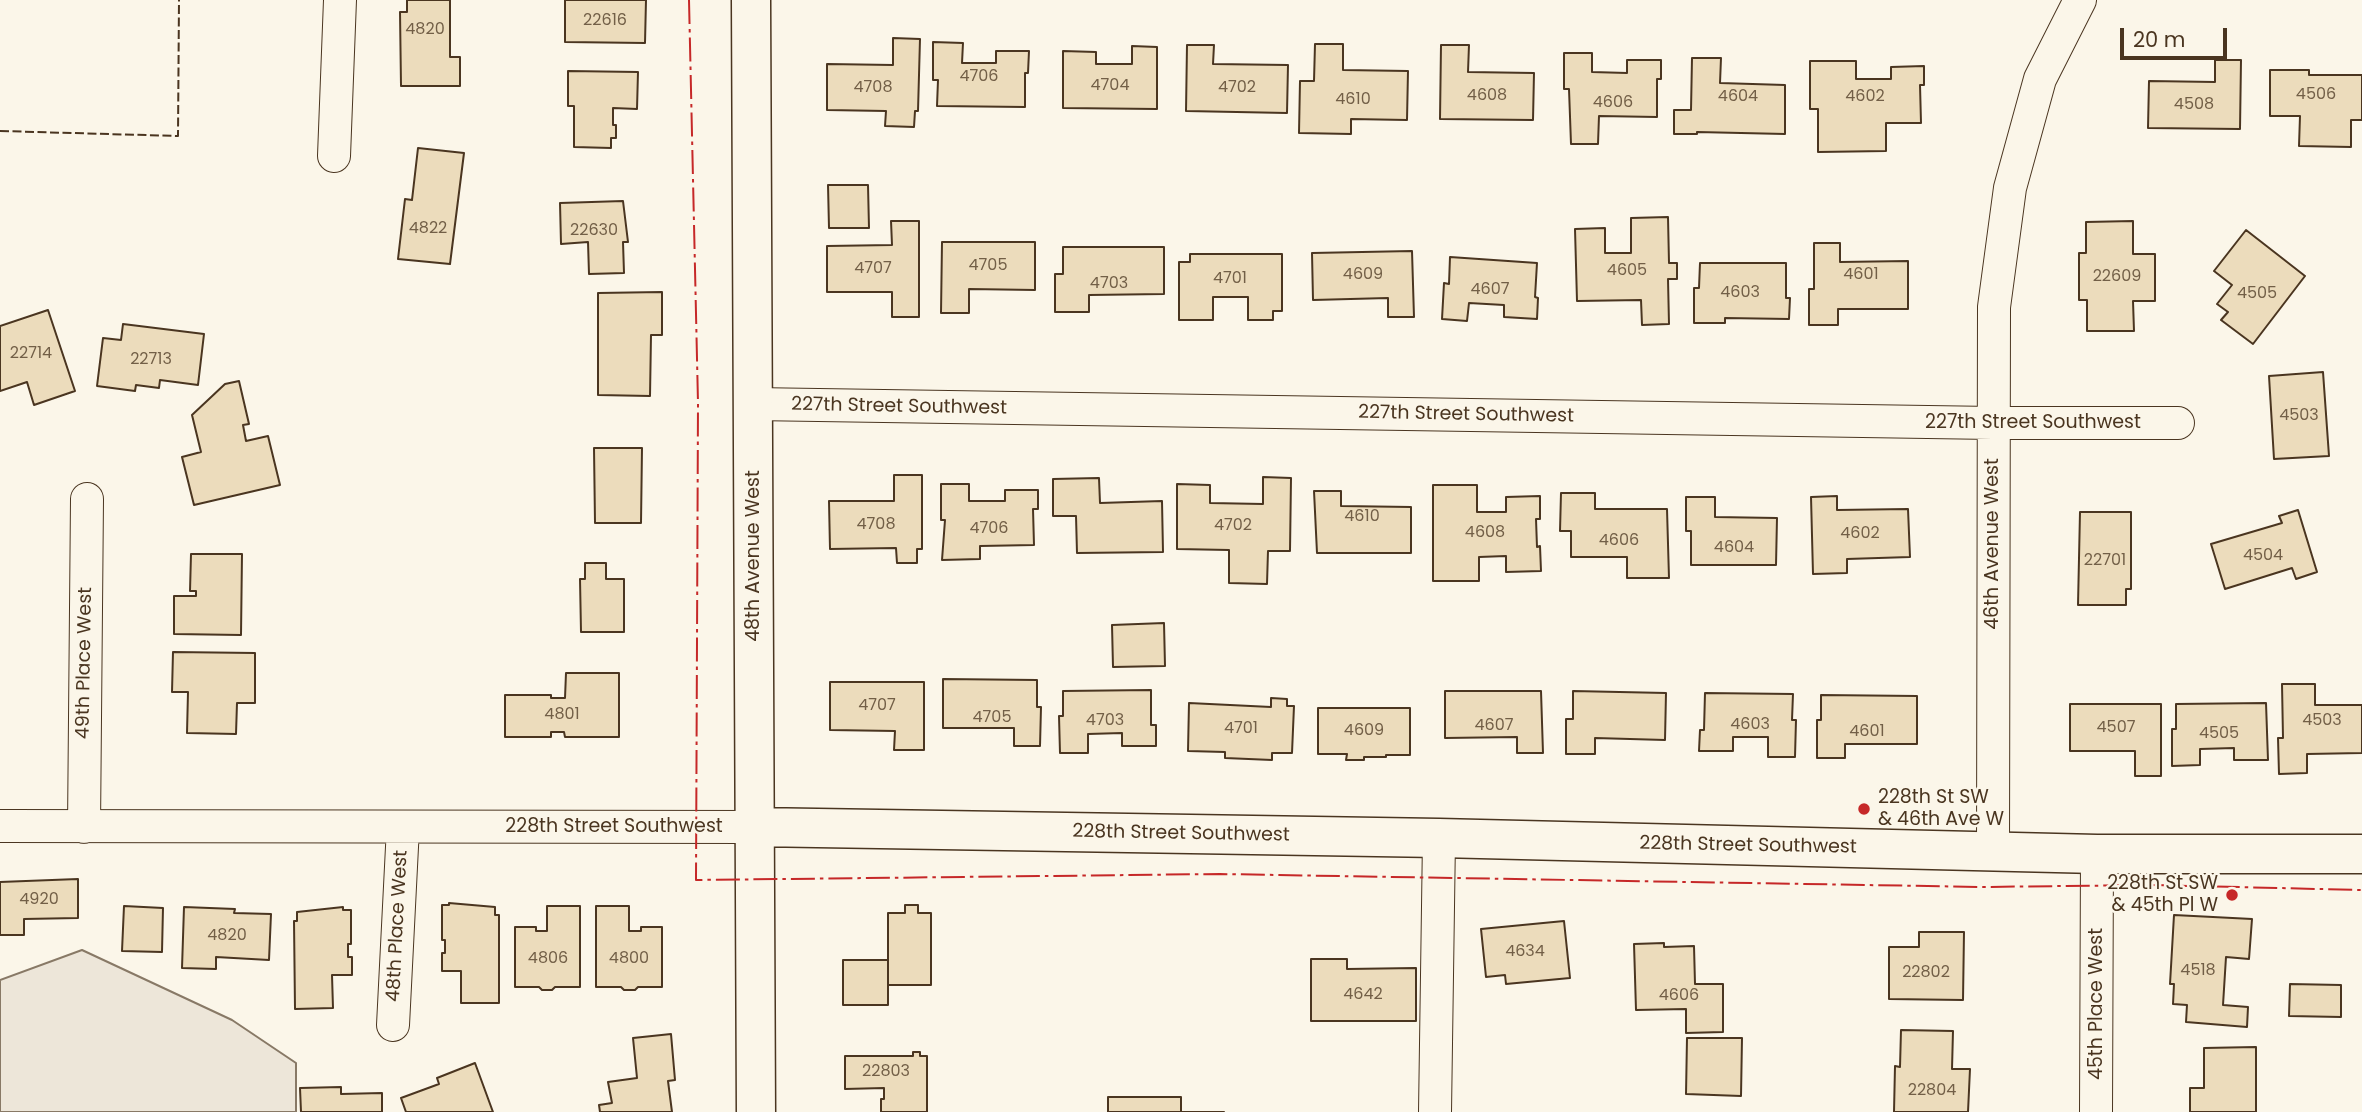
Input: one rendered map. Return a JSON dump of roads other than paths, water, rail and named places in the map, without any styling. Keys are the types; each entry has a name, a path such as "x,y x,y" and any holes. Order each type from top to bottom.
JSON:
{"main road":[{"name":"48th Avenue West","path":"751,0 756,1112"},
{"name":"228th Street Southwest","path":"755,827 1439,838 2097,854 2362,854"}],"street":[{"path":"334,156 340,0"},
{"name":"46th Avenue West","path":"1993,852 1994,307 2010,188 2040,79 2080,0"},
{"name":"227th Street Southwest","path":"753,404 1993,424 2178,423"},
{"name":"49th Place West","path":"84,827 87,499"},
{"name":"228th Street Southwest","path":"0,825 755,827"},
{"name":"48th Place West","path":"393,1025 403,827"},
{"path":"1435,1112 1439,838"},
{"name":"45th Place West","path":"2096,1112 2097,854"}],"place":[{"name":"228th St SW & 46th Ave W","path":"1864,809"},
{"name":"228th St SW & 45th Pl W","path":"2232,895"}]}
